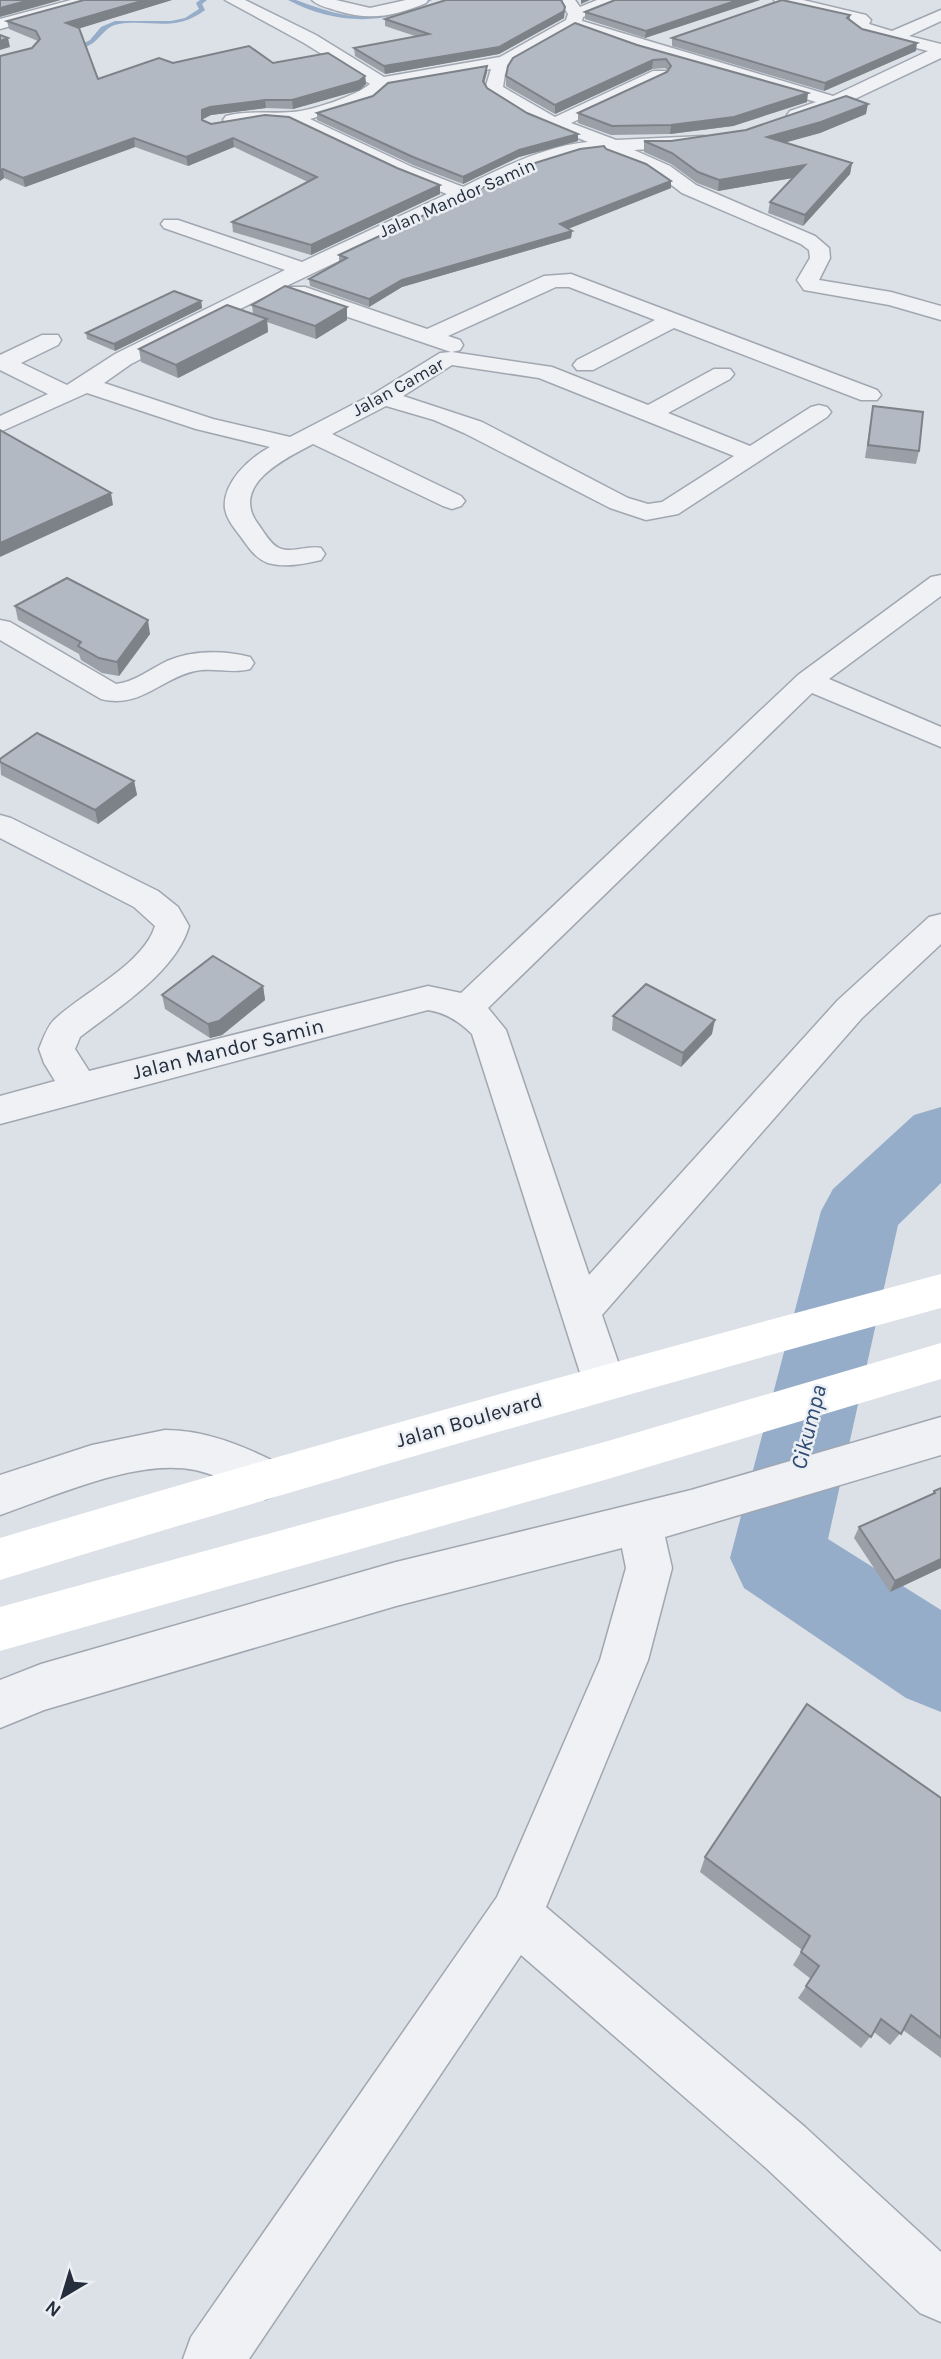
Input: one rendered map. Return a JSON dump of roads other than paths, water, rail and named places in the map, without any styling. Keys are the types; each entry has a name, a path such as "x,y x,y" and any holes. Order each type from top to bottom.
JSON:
{"main road":[{"name":"Jalan Boulevard","path":"0,1559 604,1381 940,1293"},
{"path":"0,1629 608,1460 941,1361"}],"street":[{"path":"0,24 89,0"},
{"path":"233,0 310,39 381,83"},
{"path":"320,0 364,14 387,13 420,0"},
{"path":"612,0 571,13 505,61 496,74 494,89 508,100 556,123 662,169 677,177 689,190 808,240 819,248 820,258 808,280 812,285 891,299 941,313"},
{"path":"776,2 862,19 859,23 862,27 941,50"},
{"path":"571,13 643,47 755,76 834,102"},
{"path":"893,37 941,16"},
{"path":"0,34 17,39"},
{"path":"643,47 677,36"},
{"path":"783,120 834,102 941,50"},
{"path":"212,124 266,116 294,118 367,96 381,83 505,61"},
{"path":"556,123 659,75"},
{"path":"294,118 405,171 465,194"},
{"name":"Jalan Mandor Samin","path":"0,425 76,389 123,359 272,284 527,164 576,149 604,145 713,138"},
{"path":"171,225 302,270"},
{"path":"428,337 561,279 571,280 869,395"},
{"path":"272,284 464,349"},
{"path":"585,365 674,319"},
{"path":"50,340 6,361 6,364 76,389 205,424 300,440 326,440 452,501"},
{"name":"Jalan Camar","path":"312,554 293,558 274,556 262,549 242,521 238,509 239,491 252,471 300,440 383,398 438,362 456,358 544,372 752,455"},
{"path":"651,414 722,374"},
{"path":"383,398 403,401 446,416 619,503 646,512 669,509 819,412"},
{"path":"466,1009 808,681 941,583"},
{"path":"0,628 111,693 145,687 178,668 196,662 240,663"},
{"path":"808,681 941,738"},
{"path":"0,825 146,900 166,915 172,926 168,940 136,975 65,1030 57,1049 62,1063 81,1087"},
{"path":"582,1310 850,1009 941,925"},
{"name":"Jalan Mandor Samin","path":"0,1110 428,998 448,1000 479,1018 488,1030 604,1381"},
{"path":"0,1703 41,1687 396,1584 640,1523 941,1436"},
{"path":"0,1495 135,1453 182,1449 232,1462 265,1479"},
{"path":"213,2359 516,1916 624,1660 649,1568 640,1523"},
{"path":"516,1916 785,2147 941,2292"}],"waterway":[{"path":"71,52 92,41 103,28 117,22 171,23 187,19 202,10 199,3 204,0"},
{"path":"291,0 331,13 363,19 394,15 429,0"},
{"name":"Cikumpa","path":"941,1136 861,1211 777,1558 941,1665"}]}
